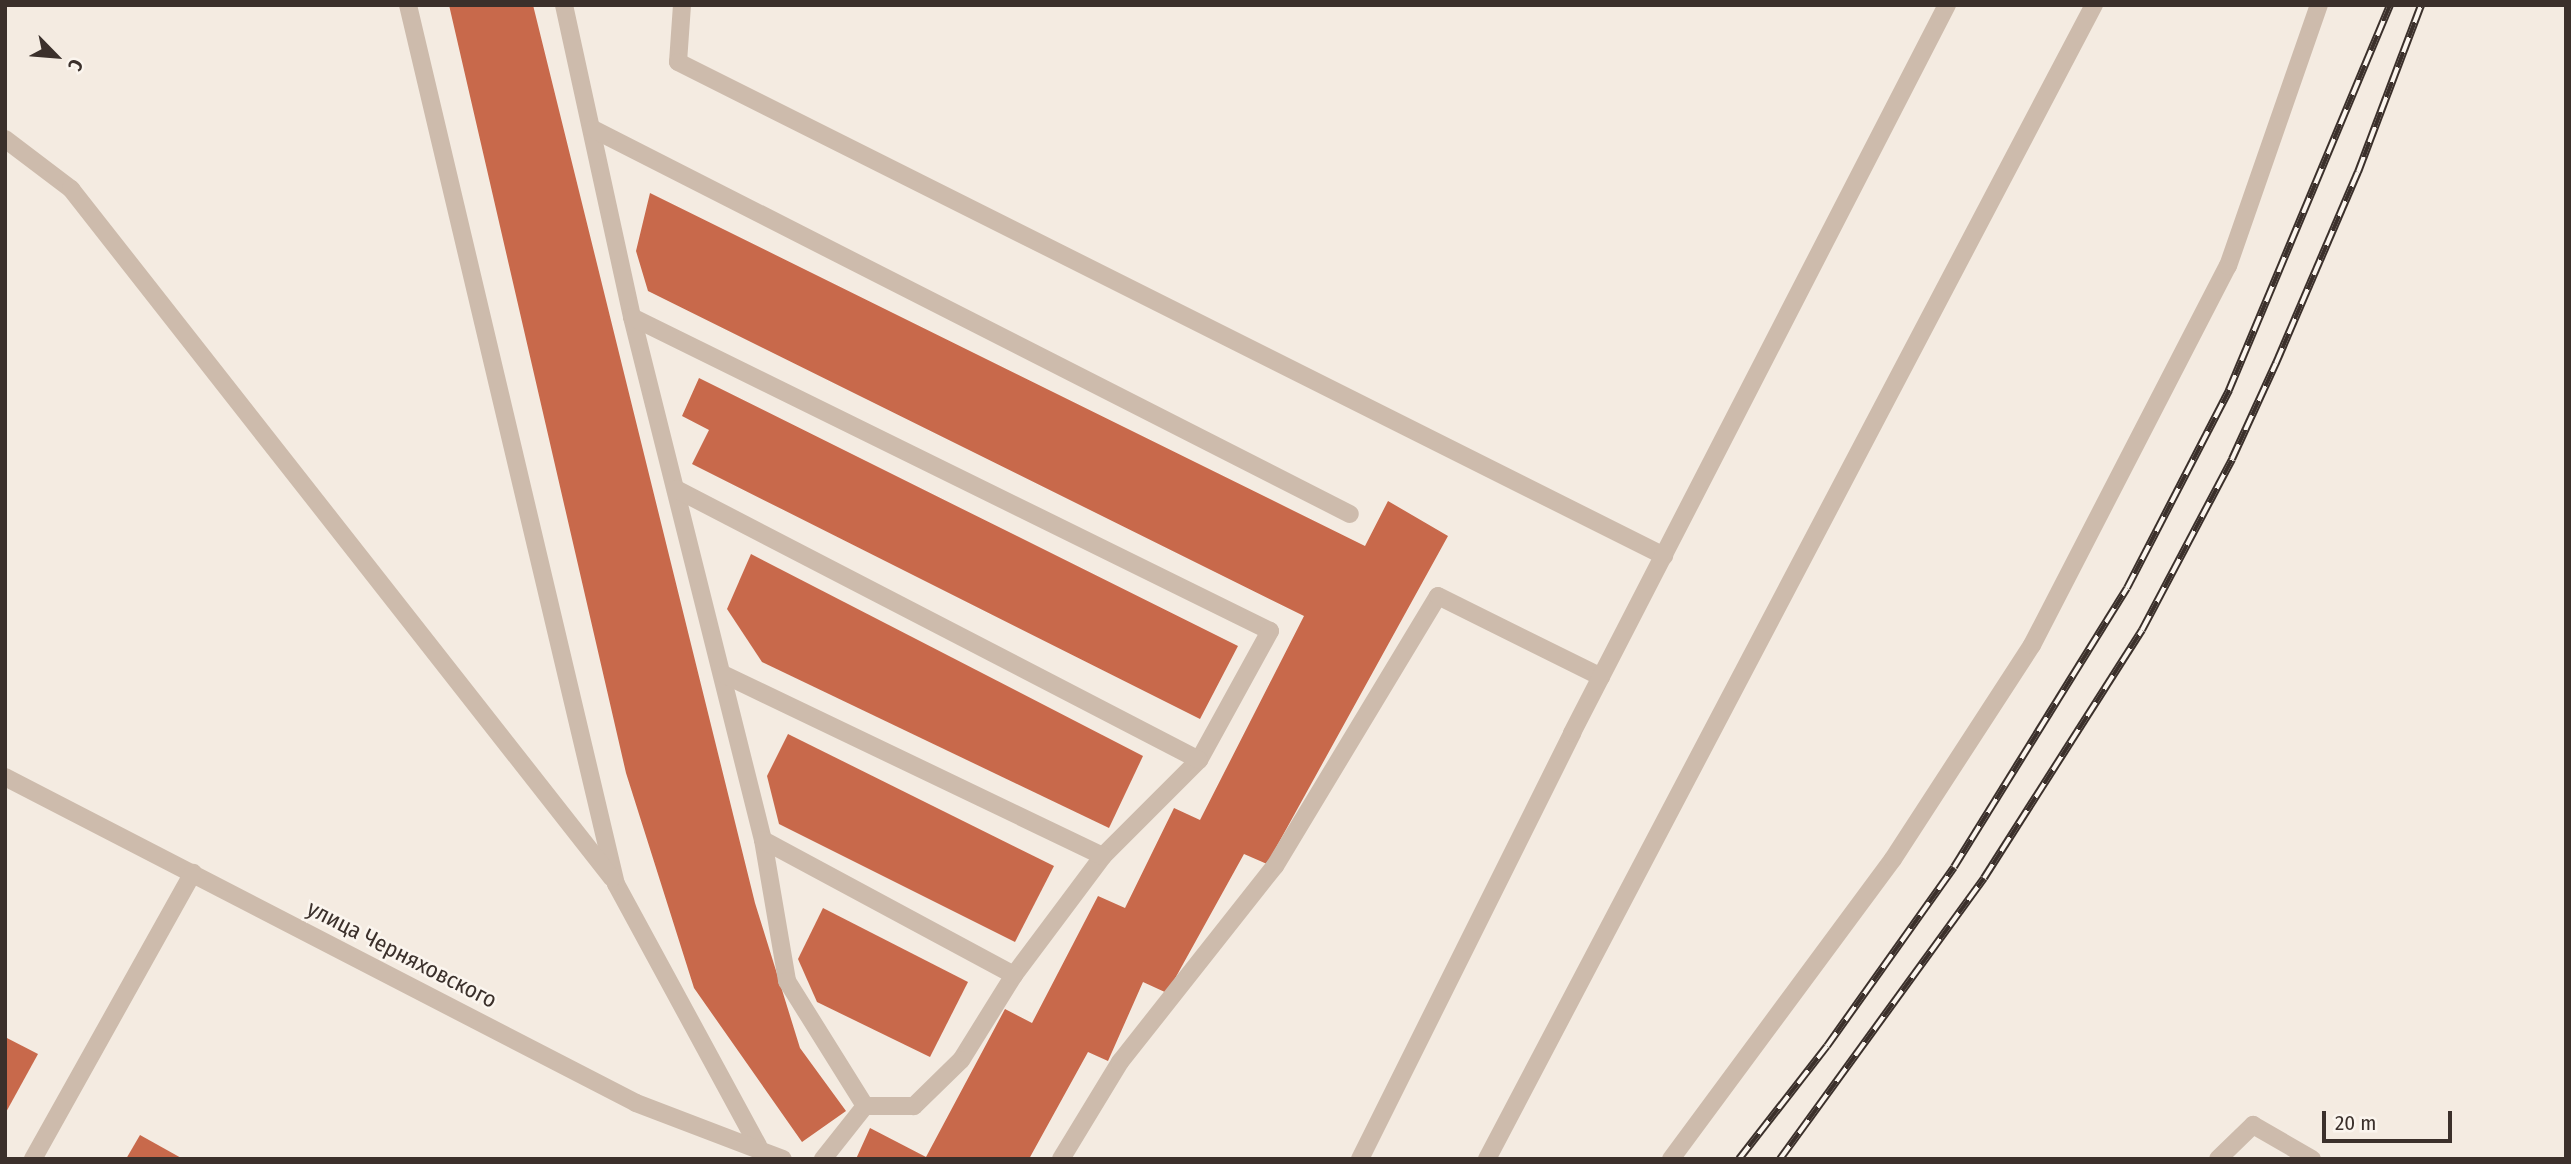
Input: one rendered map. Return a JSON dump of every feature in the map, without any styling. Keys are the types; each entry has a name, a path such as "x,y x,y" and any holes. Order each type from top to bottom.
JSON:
{"street":[{"path":"408,5 616,884"},
{"path":"564,5 632,317 676,489 700,597 725,675 763,841 787,981 865,1106"},
{"path":"682,5 678,62 1664,556"},
{"path":"1360,1159 1601,677 1947,5"},
{"path":"1487,1159 2094,5"},
{"path":"1671,1159 1877,880 2032,645 2228,266 2319,5"},
{"path":"593,129 1350,514"},
{"path":"5,139 71,189 616,884 758,1146"},
{"path":"632,317 1270,631 1199,760 1103,856 1014,975 961,1060 914,1106 865,1106"},
{"path":"676,489 1199,760"},
{"path":"1061,1159 1120,1062 1275,866 1438,596 1601,677"},
{"path":"725,675 1103,856"},
{"name":"улица Черняховского","path":"5,778 636,1103 758,1146 783,1159"},
{"path":"763,841 1014,975"},
{"path":"33,1159 193,873"},
{"path":"823,1159 865,1106"},
{"path":"2218,1159 2253,1125 2312,1159"}],"building":[{"path":"449,5 533,5 755,903 800,1048 846,1111 802,1142 694,988 626,773"},
{"path":"650,193 1365,546 1388,501 1448,536 1267,864 1244,854 1167,993 1143,982 1108,1061 1088,1052 1029,1159 856,1159 870,1128 926,1157 1005,1009 1032,1023 1098,896 1125,908 1174,808 1200,820 1304,616 648,291 636,251"},
{"path":"699,378 1238,646 1200,719 692,464 709,430 682,416"},
{"path":"751,554 1143,756 1109,828 762,662 727,609"},
{"path":"788,734 1054,866 1015,942 779,824 767,776"},
{"path":"823,908 968,982 930,1057 817,1002 798,959"},
{"path":"5,1037 38,1054 5,1114"},
{"path":"140,1135 183,1159 126,1159"}],"railway":[{"path":"1739,1159 1827,1046 1954,867 2127,588 2229,390 2390,5"},
{"path":"1780,1159 1984,878 2142,630 2232,459 2276,363 2358,172 2421,5"}]}
